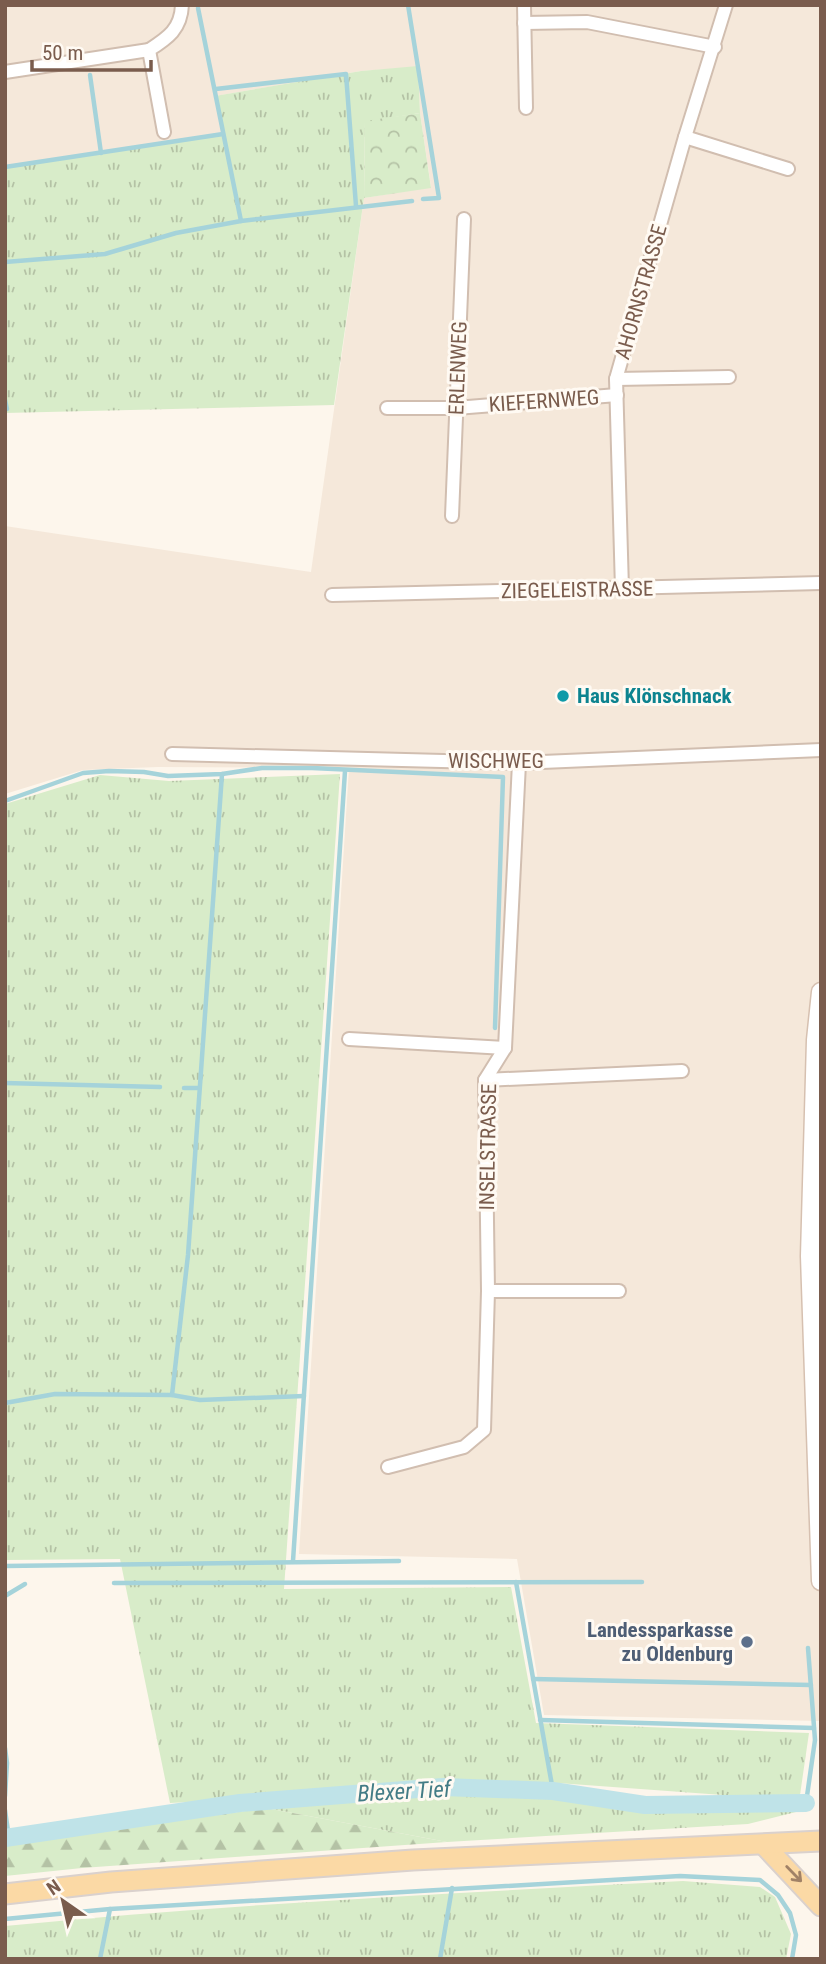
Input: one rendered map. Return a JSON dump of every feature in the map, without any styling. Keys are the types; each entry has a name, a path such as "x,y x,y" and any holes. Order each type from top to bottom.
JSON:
{"main road":[{"path":"5,1894 111,1882 413,1860 821,1841"},
{"path":"764,1844 821,1906"}],"street":[{"path":"5,72 149,50 165,40 180,22 182,5"},
{"path":"524,5 526,108"},
{"name":"AHORNSTRASSE","path":"622,589 616,379 685,136 726,5"},
{"path":"524,23 587,22 715,47"},
{"path":"149,50 164,132"},
{"path":"685,136 788,169"},
{"name":"ERLENWEG","path":"452,516 464,219"},
{"path":"616,379 729,377"},
{"name":"KIEFERNWEG","path":"387,408 456,408 617,395"},
{"name":"ZIEGELEISTRASSE","path":"332,595 821,583"},
{"name":"WISCHWEG","path":"172,754 519,763 821,750"},
{"name":"INSELSTRASSE","path":"388,1467 464,1447 484,1430 488,1291 485,1080 505,1048 519,763"},
{"path":"821,992 816,1040 810,1256 821,1581"},
{"path":"349,1039 505,1048"},
{"path":"485,1080 682,1071"},
{"path":"488,1291 619,1291"}],"shaded area":[{"path":"5,5 821,5 821,1721 544,1715 517,1559 299,1554 349,768 158,767 83,770 5,794 5,526 311,572 364,198 431,187 420,113 418,67 361,71 216,96 223,134 5,167"}],"green space":[{"path":"418,66 420,113 365,122 364,198 334,405 5,413 5,167 223,135 215,96 361,71"},
{"path":"420,113 431,188 364,198 365,121"},
{"path":"340,774 284,1589 511,1587 536,1723 809,1733 800,1795 792,1800 544,1782 170,1803 120,1559 5,1560 5,804 100,775 169,781"},
{"path":"438,1795 544,1796 648,1812 804,1810 748,1824 447,1842 266,1808"},
{"path":"266,1808 447,1842 5,1876 5,1845"},
{"path":"683,1881 760,1887 775,1897 791,1934 786,1959 5,1959 5,1926 259,1905"}],"waterway":[{"path":"408,5 439,198 423,199"},
{"path":"198,8 241,221"},
{"path":"216,89 346,74 356,206"},
{"path":"90,75 101,153"},
{"path":"5,167 223,134"},
{"path":"5,262 105,254 176,233 241,221 412,201"},
{"path":"5,400 7,409"},
{"path":"5,801 83,773 109,771 168,776 222,774 262,768 312,768 503,777 495,1028"},
{"path":"293,1561 345,771"},
{"path":"172,1395 188,1255 222,774"},
{"path":"5,1083 160,1087"},
{"path":"184,1088 198,1088"},
{"path":"5,1403 55,1394 172,1395 200,1400 304,1396"},
{"path":"5,1566 399,1561"},
{"path":"516,1582 553,1791"},
{"path":"114,1583 642,1582"},
{"path":"5,1596 25,1584"},
{"path":"806,1803 815,1740 808,1648"},
{"path":"533,1679 811,1685"},
{"path":"540,1720 814,1728"},
{"path":"5,1748 5,1796"},
{"name":"Blexer Tief","path":"5,1838 240,1803 443,1787 553,1791 645,1805 806,1803"},
{"path":"5,1810 9,1838"},
{"path":"5,1919 110,1909 680,1876 760,1880 778,1895 790,1913 796,1935 792,1959"},
{"path":"440,1959 452,1888"},
{"path":"100,1959 110,1909"}],"place":[{"name":"Haus Klönschnack","path":"563,696"},
{"name":"Landessparkasse zu Oldenburg","path":"747,1642"}]}
